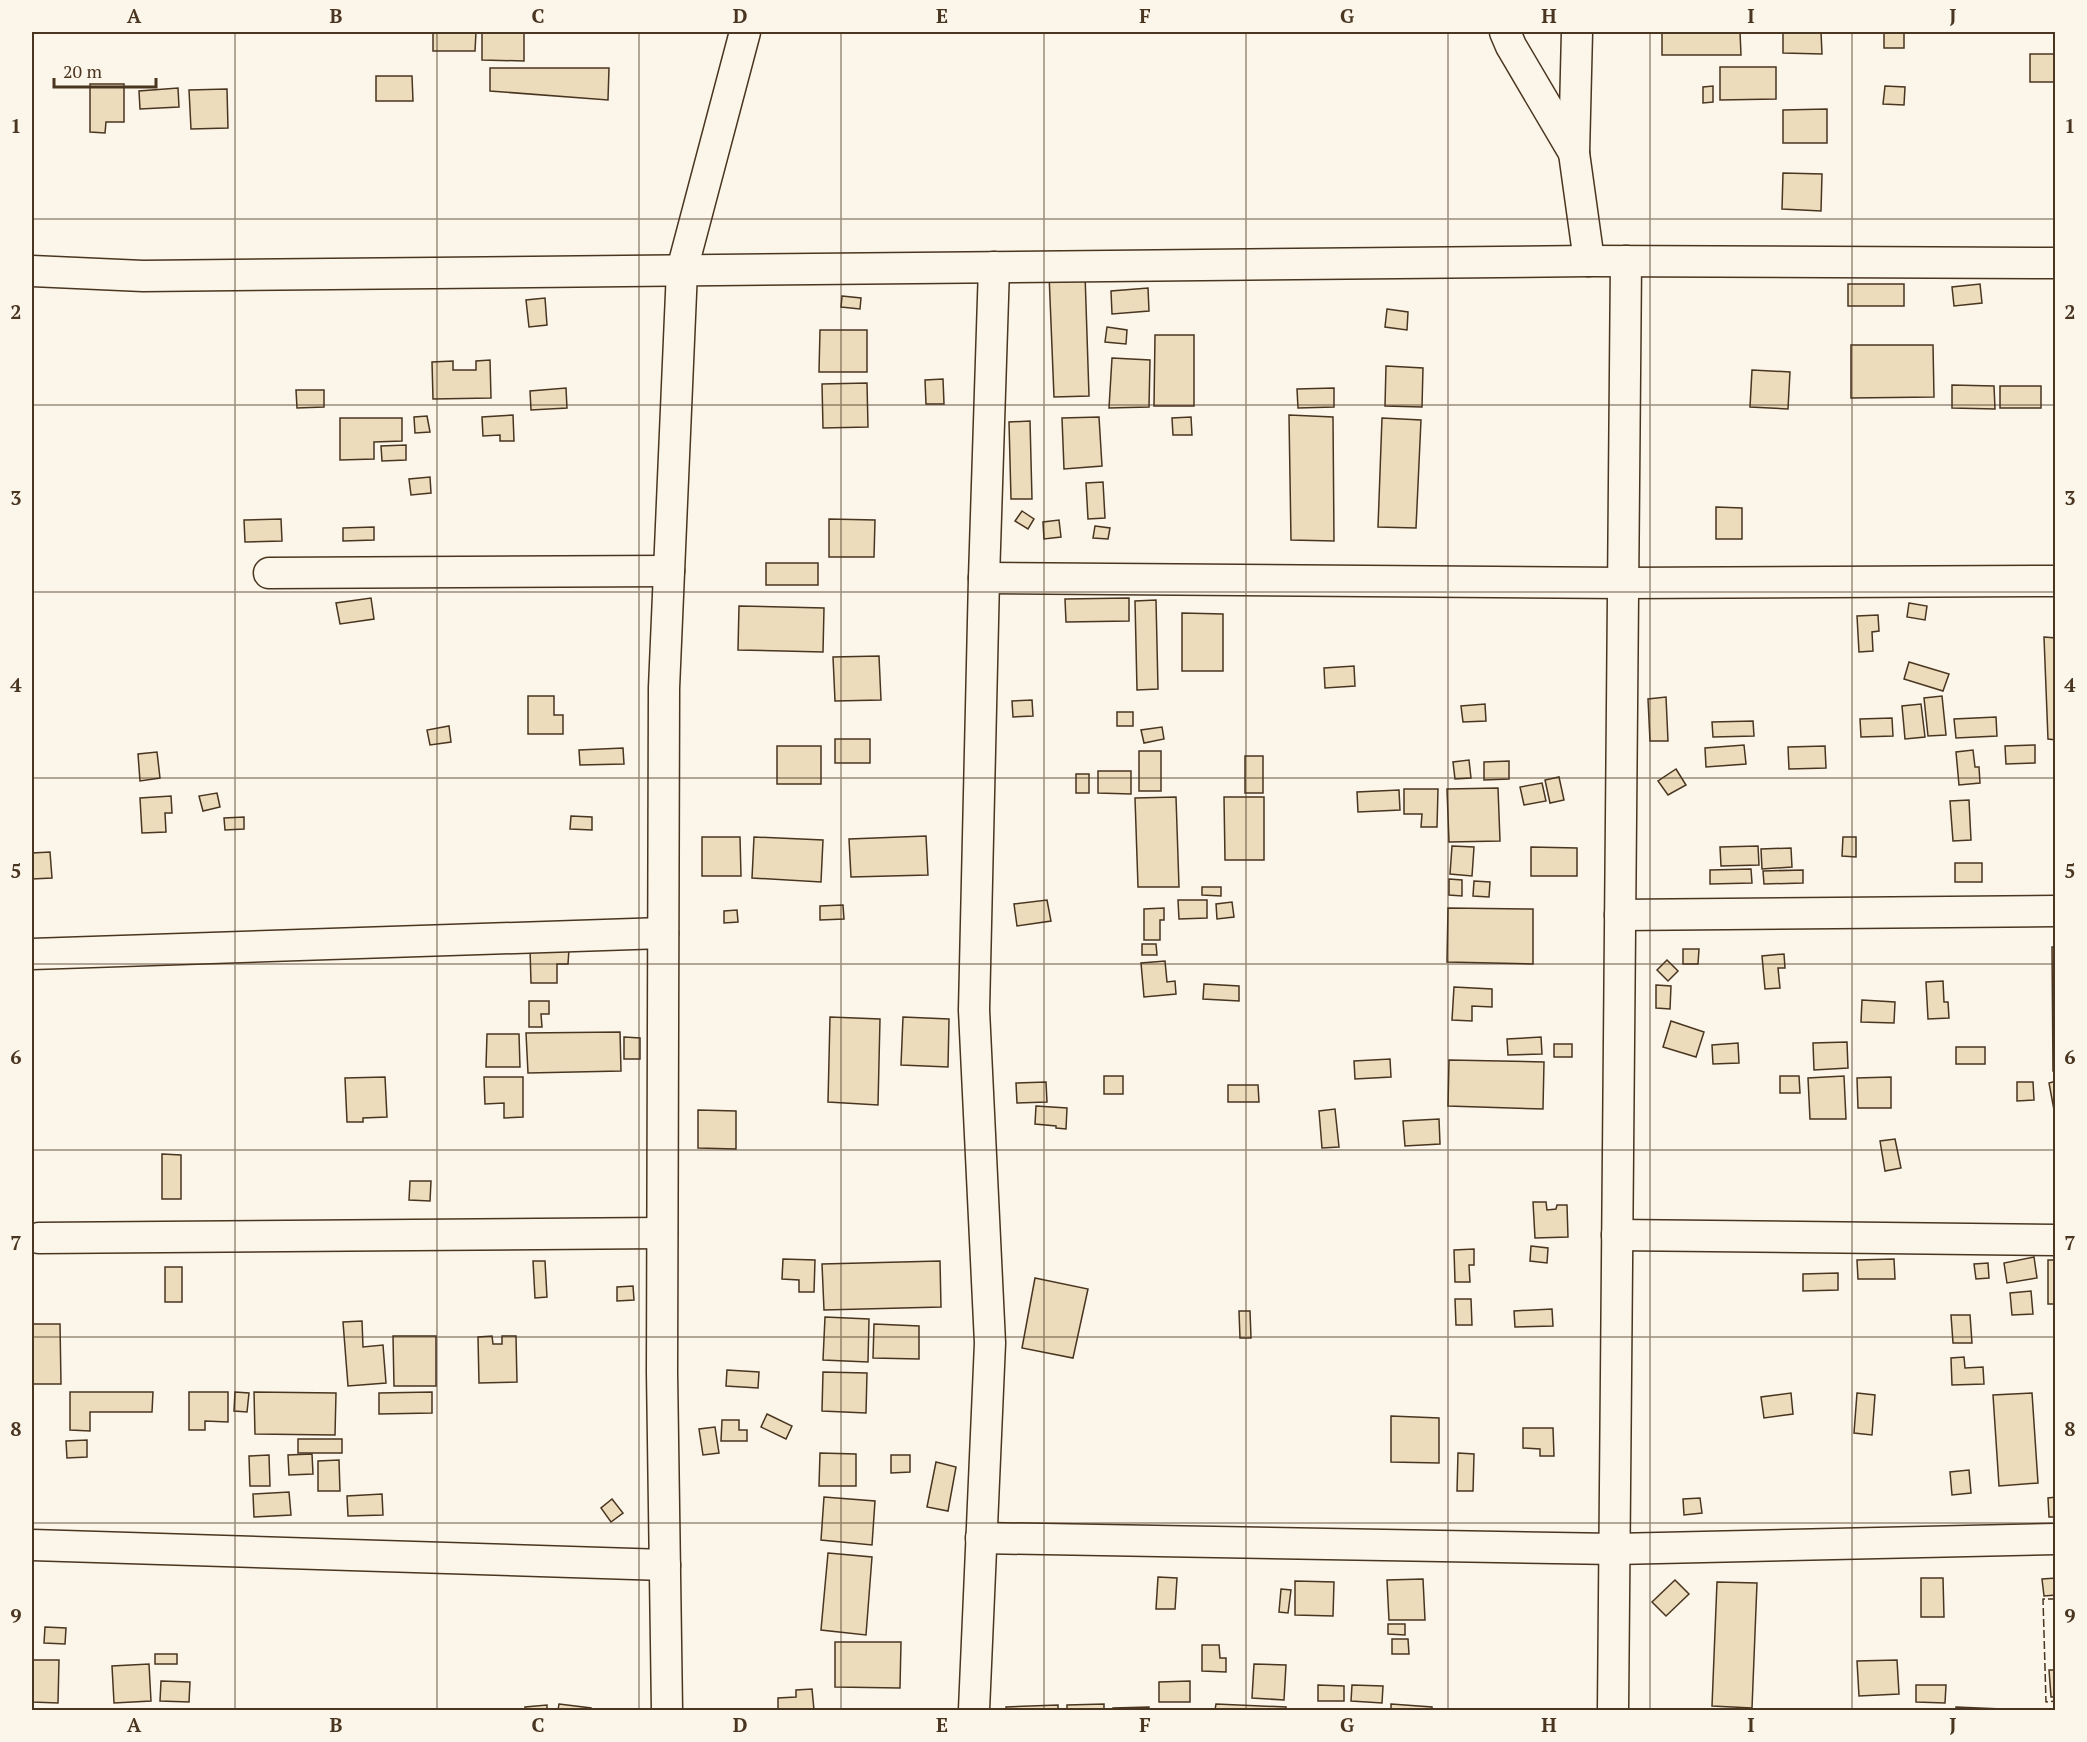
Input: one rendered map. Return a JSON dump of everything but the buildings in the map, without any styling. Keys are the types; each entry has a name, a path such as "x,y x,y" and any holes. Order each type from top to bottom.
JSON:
{"street":[{"path":"667,1710 662,1372 664,687 682,270 745,32"},
{"path":"1505,32 1574,153"},
{"path":"1577,32 1574,153 1589,261"},
{"path":"32,271 143,276 1589,261 2055,263"},
{"path":"1613,1710 1626,261"},
{"path":"974,1710 990,1343 974,1010 994,267"},
{"path":"269,573 669,570"},
{"path":"984,578 1623,583 2055,581"},
{"path":"1620,915 2055,911"},
{"path":"32,954 663,933"},
{"path":"39,1238 662,1233"},
{"path":"1617,1234 2055,1240"},
{"path":"981,1538 1615,1549 2055,1539"},
{"path":"32,1545 665,1565"}],"fence":[{"path":"2056,1599 2043,1599 2046,1702 2056,1701"}]}
